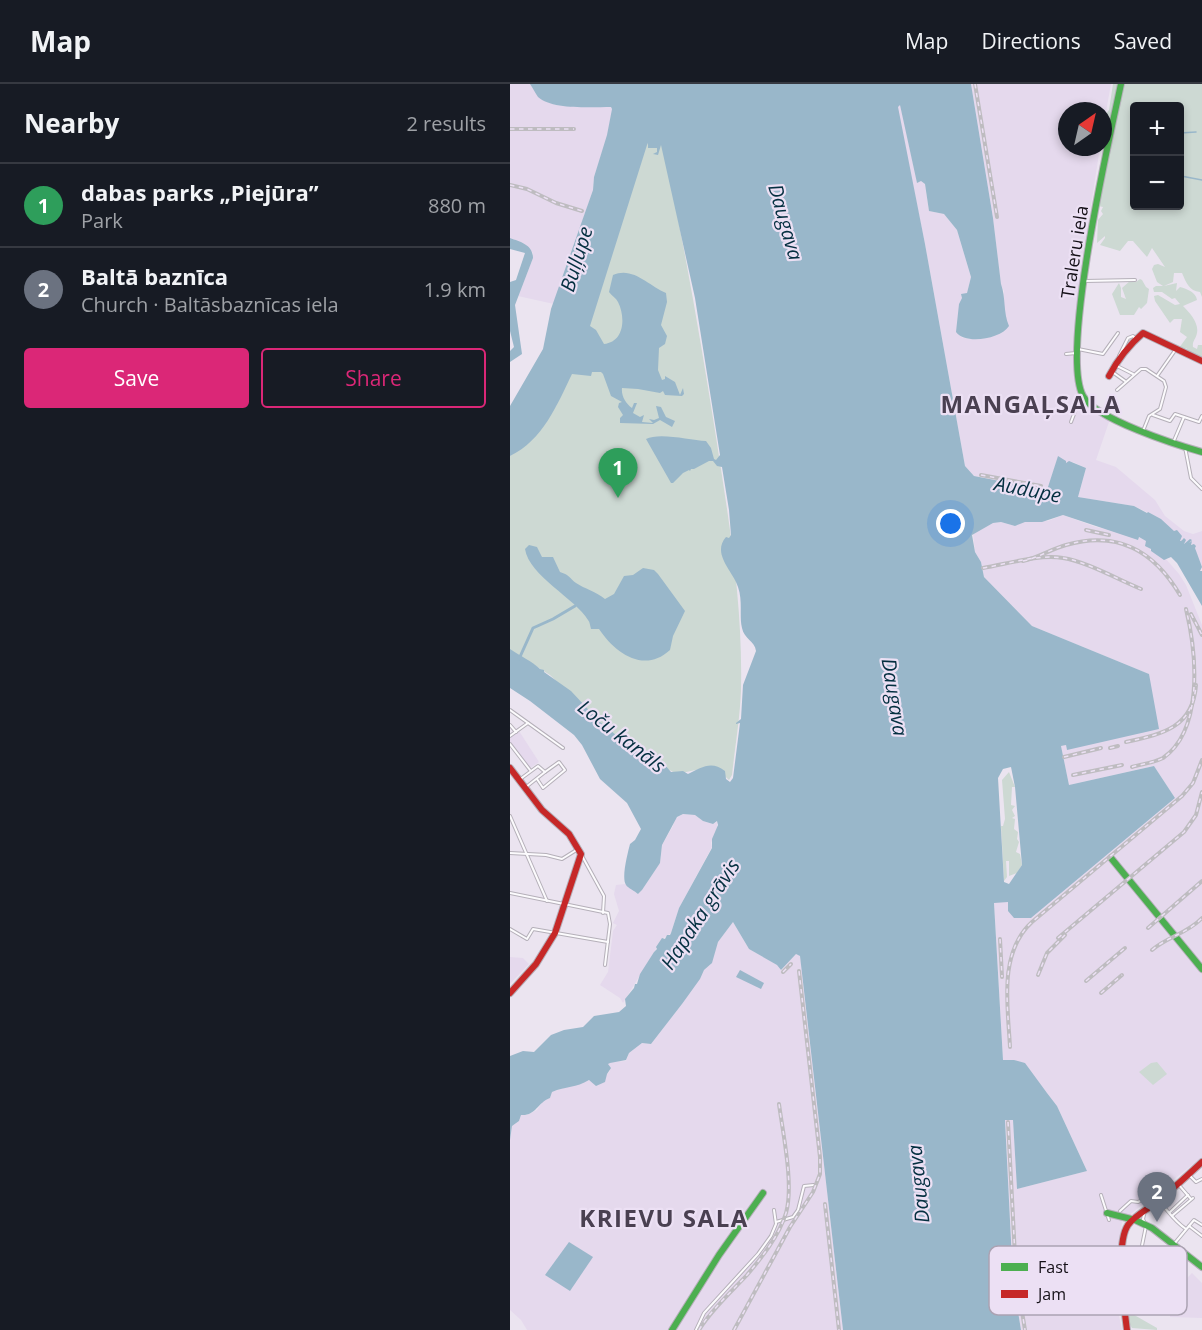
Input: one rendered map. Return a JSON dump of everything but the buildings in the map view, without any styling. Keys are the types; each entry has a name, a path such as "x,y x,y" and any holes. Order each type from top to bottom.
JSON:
{"street":[{"name":"Traleru iela","path":"1083,397 1079,388 1076,351 1099,192 1121,84"},
{"path":"1085,280 1135,280"},
{"path":"1066,354 1076,351 1103,354 1118,333"},
{"path":"1125,381 1110,374 1119,356 1130,348 1143,333 1202,361"},
{"path":"1157,376 1176,349"},
{"path":"1115,365 1133,374"},
{"path":"1117,390 1141,369 1146,369 1166,384 1160,409 1149,416 1143,431"},
{"path":"1071,422 1078,401 1083,397 1108,416 1173,443 1202,452"},
{"path":"1152,414 1170,421 1175,414 1199,422 1202,416"},
{"path":"1173,443 1184,417"},
{"path":"1185,447 1191,478 1202,489"},
{"path":"510,710 563,748"},
{"path":"510,736 528,723"},
{"path":"510,725 516,732"},
{"path":"510,744 531,771"},
{"path":"525,788 559,762 565,771 543,788 537,779"},
{"path":"519,780 538,766 545,772"},
{"path":"510,768 542,810 569,834 580,851 604,896 603,913"},
{"path":"510,816 547,901"},
{"path":"510,853 555,856 562,859 580,851"},
{"path":"510,993 537,964 555,933 580,851"},
{"path":"1111,858 1201,968"},
{"path":"510,893 608,913 610,918 605,965"},
{"path":"510,929 527,939 533,929 608,942"},
{"path":"1123,1246 1123,1236 1133,1220 1202,1162"},
{"path":"1188,1174 1196,1182 1202,1179"},
{"path":"1120,1211 1131,1201 1138,1202 1148,1197 1167,1181"},
{"path":"1171,1214 1192,1198 1178,1184"},
{"path":"776,1222 793,1217 798,1210 804,1186 814,1185"},
{"path":"672,1330 712,1265 763,1193"},
{"path":"1101,1195 1108,1217 1133,1220 1177,1246"},
{"path":"1171,1214 1188,1195"},
{"path":"1148,1197 1171,1214 1176,1223 1202,1236"},
{"path":"696,1330 704,1313 758,1254 773,1233 776,1222 774,1210"},
{"path":"1142,1246 1146,1226 1143,1219 1145,1211"},
{"path":"1174,1244 1194,1220 1202,1225"},
{"path":"1187,1254 1201,1264"},
{"path":"1125,1315 1127,1330"}],"shaded area":[{"path":"510,84 530,84 555,105 611,107 612,109 608,134 594,177 593,190 554,304 518,296 533,253 523,243 510,238"},
{"path":"971,84 1111,84 1108,102 1058,102 1058,156 1099,156 1083,258 1080,258 1083,261 1075,339 1077,394 1110,419 1096,460 1116,467 1155,500 1165,516 1184,531 1193,534 1202,531 1202,567 1197,555 1193,556 1195,548 1189,542 1183,543 1183,538 1181,542 1176,539 1164,522 1157,517 1134,506 1078,497 1086,468 1073,462 1067,463 1058,457 1047,490 974,476 965,466 925,244 897,107 900,104 917,182 921,181 925,184 929,211 944,214 957,230 971,277 967,293 959,304 961,337 969,339 991,337 1006,319 993,218"},
{"path":"1113,84 1119,84 1112,117 1110,102"},
{"path":"1122,84 1202,84 1202,297 1200,292 1188,285 1182,273 1174,273 1173,282 1164,286 1177,283 1176,291 1180,287 1195,295 1197,300 1183,306 1197,326 1193,347 1197,349 1198,345 1202,345 1202,359 1190,353 1186,348 1184,350 1179,348 1187,337 1180,332 1182,319 1174,319 1170,323 1155,301 1154,296 1158,295 1175,305 1180,304 1175,298 1172,299 1162,292 1154,292 1153,288 1156,286 1163,286 1157,282 1152,269 1158,264 1165,267 1152,248 1147,257 1133,241 1128,241 1120,251 1100,245 1105,236 1097,243 1098,220 1103,214 1101,211 1103,207 1098,206 1108,156 1112,156 1112,135"},
{"path":"661,137 697,324 734,563 740,626 741,690 732,775 729,780 714,766 677,774 628,748 607,731 550,675 510,650 510,456 521,448 556,406 569,376 646,144"},
{"path":"1140,279 1149,289 1147,303 1141,309 1139,307 1134,315 1120,315 1112,294 1119,283 1121,297 1126,299 1122,288 1130,281 1136,282"},
{"path":"1063,515 1147,541 1151,551 1166,559 1179,574 1186,585 1202,625 1202,1157 1122,1221 1120,1246 1011,1246 1005,1120 1013,1120 1017,1189 1087,1171 1057,1106 1035,1078 1037,1084 1027,1067 1014,1060 1003,1060 994,902 1008,902 1031,918 1175,798 1154,766 1069,785 1061,746 1066,745 1067,750 1149,674 1032,626 984,577 981,562 975,552 973,533 993,523 1001,522 1015,526 1025,521 1048,521"},
{"path":"519,731 539,762 530,768 510,742 510,738"},
{"path":"1009,772 1015,787 1012,787 1011,805 1015,806 1012,810 1015,816 1012,818 1015,819 1014,829 1018,832 1019,842 1016,852 1020,854 1022,865 1017,873 1009,876 1009,861 1006,861 1007,877 1004,881 1001,826 1005,819 1002,780"},
{"path":"683,814 695,815 713,824 717,822 712,847 679,908 671,933 662,939 623,1003 620,998 600,985 608,972 613,931 617,925 613,923 619,911 614,894 616,885 625,884 638,894 642,890 660,863 662,845 675,819"},
{"path":"733,922 749,949 778,965 781,970 796,954 800,955 843,1330 527,1330 521,1320 510,1310 510,1140 512,1126 519,1121 521,1115 537,1110 543,1101 550,1098 552,1092 607,1074 610,1071 608,1064 610,1062 626,1061 629,1053 642,1043 651,1044 682,1004 704,970 710,965 718,942"},
{"path":"510,957 523,958 529,964 510,984"},
{"path":"1157,1062 1167,1074 1153,1085 1139,1072 1151,1063"},
{"path":"1192,1273 1202,1283 1202,1318 1170,1317 1170,1315 1187,1315 1187,1278"},
{"path":"1019,1315 1119,1315 1122,1330 1021,1330"},
{"path":"1129,1315 1134,1315 1157,1330 1132,1328"}],"water":[{"path":"530,84 971,84 1009,326 1005,331 991,337 967,338 956,332 961,294 967,293 971,277 957,230 944,214 929,211 925,184 921,181 917,183 900,105 898,107 965,466 974,476 1047,490 1058,456 1066,463 1069,461 1086,468 1078,497 1134,506 1161,519 1174,531 1177,530 1182,536 1180,541 1184,538 1186,540 1184,544 1190,539 1192,540 1189,543 1192,541 1191,545 1196,546 1202,567 1200,571 1202,571 1202,606 1177,563 1171,557 1164,560 1145,546 1146,541 1139,537 1138,540 1063,515 1042,522 1025,522 1015,526 1001,522 993,523 972,535 984,577 1032,626 1149,674 1159,729 1067,750 1066,745 1061,746 1069,785 1154,766 1175,798 1031,918 1014,918 1008,911 1008,902 994,903 1003,1060 1025,1063 1057,1106 1087,1171 1017,1189 1013,1120 1005,1120 1011,1246 989,1246 989,1315 1019,1315 1021,1330 843,1330 800,956 796,954 781,970 777,965 749,949 733,922 718,942 712,963 704,970 700,979 651,1044 642,1043 629,1053 626,1060 608,1064 611,1068 605,1082 596,1086 589,1080 552,1092 550,1098 533,1111 521,1115 519,1121 512,1126 510,1140 510,1056 523,1051 534,1052 551,1035 583,1027 594,1016 619,1012 626,1006 625,999 637,984 640,974 657,949 656,947 662,938 665,939 667,935 670,935 679,908 712,848 712,839 718,825 717,821 713,824 695,815 683,814 677,817 662,845 660,863 642,890 638,894 627,886 625,871 629,848 641,829 627,803 600,779 582,745 574,735 510,688 510,649 544,670 571,691 600,722 622,740 665,765 671,772 683,771 688,774 706,766 715,766 725,771 726,779 730,782 733,778 740,723 736,723 741,719 743,685 756,651 743,632 741,603 736,581 722,556 722,543 726,537 729,538 731,535 722,467 709,461 683,473 671,483 646,439 666,436 706,441 714,459 716,460 720,455 695,298 661,145 658,155 653,154 657,152 657,148 648,148 648,143 647,145 590,326 596,330 604,344 616,339 622,328 621,308 609,292 613,275 627,273 634,275 666,293 667,302 661,325 667,336 665,344 659,348 658,370 662,380 665,376 675,382 680,395 683,388 684,394 682,396 665,395 663,391 660,393 622,388 622,391 624,400 632,408 634,403 637,403 633,413 640,417 644,415 642,422 653,423 649,419 659,418 656,406 661,407 666,417 675,421 672,427 660,420 653,424 620,423 623,415 618,407 622,402 611,396 603,374 592,372 591,376 572,374 548,421 532,441 510,456 510,406 543,349 551,309 593,190 594,177 607,135 612,109 611,107 562,106 538,97","holes":["1011,767 1022,865 1009,884 1004,882 998,778 1003,769"]},
{"path":"510,238 529,247 533,258 515,305 522,354 510,362 510,351 514,347 510,331 510,282 516,280 525,253 510,249"},
{"path":"529,545 537,547 542,557 553,557 560,572 605,599 614,594 624,576 633,575 643,568 654,570 685,611 673,636 670,650 650,660 631,658 622,653 599,629 591,629 589,621 582,612 535,569 525,549"},
{"path":"740,970 764,983 761,989 736,977"},
{"path":"569,1242 593,1257 570,1291 545,1275"}],"waterway":[{"path":"1184,133 1196,132"},
{"path":"1184,177 1202,180"},
{"path":"519,659 533,628 575,606"}],"railway":[{"path":"975,84 997,217"},
{"path":"510,129 574,129"},
{"path":"510,185 527,189 556,203 582,211"},
{"path":"981,475 1041,486"},
{"path":"1086,530 1109,535"},
{"path":"1023,561 1060,547 1085,541 1102,540 1118,543 1146,556 1159,567 1180,595"},
{"path":"983,568 1033,558 1063,558 1092,567 1141,589"},
{"path":"1132,767 1163,758 1176,746 1185,730 1194,692 1193,650 1186,609"},
{"path":"1191,614 1202,635"},
{"path":"1126,742 1163,732 1182,720 1194,699 1196,685"},
{"path":"1110,748 1118,746"},
{"path":"1064,757 1101,748"},
{"path":"1010,1047 1007,981 1014,949 1021,935 1032,922 1182,796 1193,783 1202,760"},
{"path":"1073,775 1122,765"},
{"path":"1058,938 1184,832 1196,815 1202,792"},
{"path":"1148,928 1202,881"},
{"path":"1152,950 1202,918"},
{"path":"1038,975 1047,953 1065,935"},
{"path":"1000,939 1002,977"},
{"path":"1086,981 1125,948"},
{"path":"783,972 791,964"},
{"path":"734,1330 790,1227 813,1192 820,1174 799,971"},
{"path":"1101,993 1122,975"},
{"path":"699,1330 715,1308 764,1254 775,1238 786,1213 789,1188 779,1104"},
{"path":"1008,1122 1014,1246"},
{"path":"825,1204 839,1330"},
{"path":"1023,1315 1025,1330"}],"traffic: fast":[{"path":"1121,84 1098,196 1082,293 1078,373 1083,396 1091,405 1119,422 1202,452"},
{"path":"1111,858 1202,969"},
{"path":"672,1330 719,1255 763,1193"},
{"path":"1107,1213 1135,1220 1152,1228 1175,1246"},
{"path":"1187,1255 1202,1267"}],"traffic: jam":[{"path":"1109,376 1124,353 1143,333 1202,361"},
{"path":"510,768 542,810 569,834 581,854 555,933 536,964 510,993"},
{"path":"1122,1246 1124,1234 1131,1221 1157,1202 1202,1162"},
{"path":"1125,1315 1127,1330"}],"place":[{"name":"dabas parks „Piejūra”","path":"618,498"},
{"name":"Baltā baznīca","path":"1157,1222"}],"district":[{"name":"MANGAĻSALA","path":"1031,403"},
{"name":"KRIEVU SALA","path":"664,1217"}],"water label":[{"name":"Daugava","path":"786,222"},
{"name":"Buļļupe","path":"576,259"},
{"name":"Audupe","path":"1028,489"},
{"name":"Daugava","path":"895,697"},
{"name":"Loču kanāls","path":"622,736"},
{"name":"Hapaka grāvis","path":"700,914"},
{"name":"Daugava","path":"918,1184"}]}
